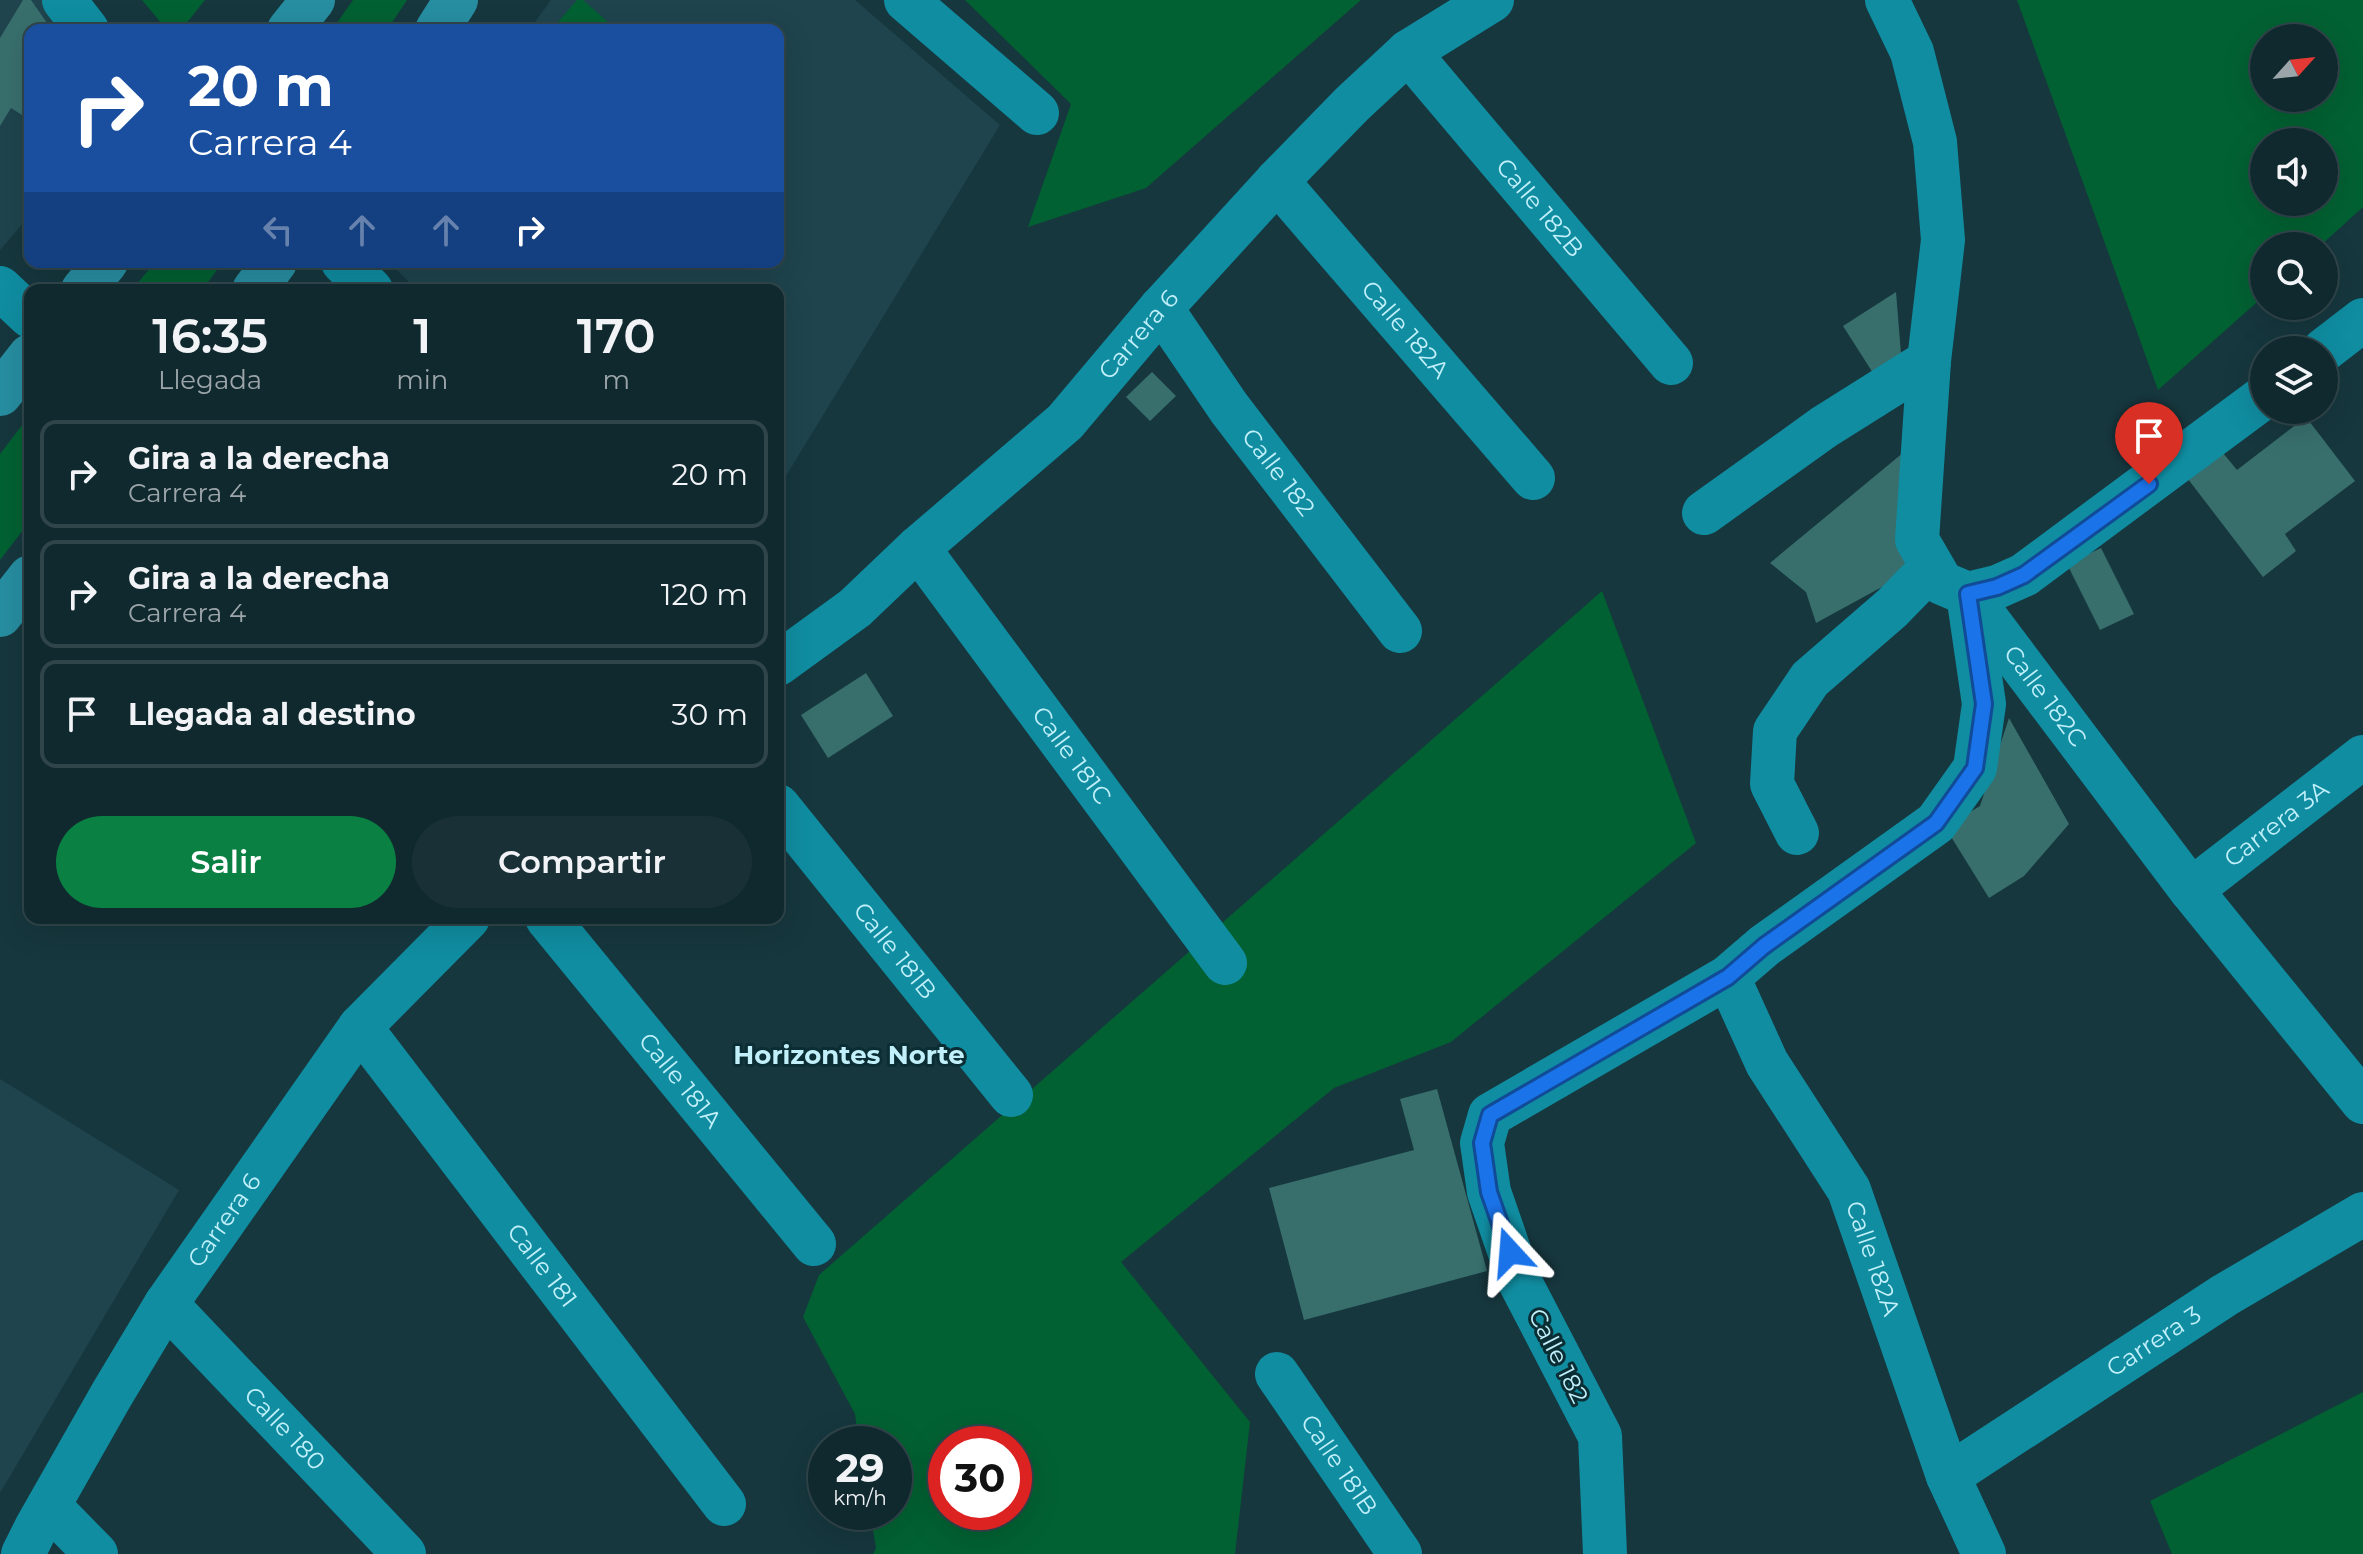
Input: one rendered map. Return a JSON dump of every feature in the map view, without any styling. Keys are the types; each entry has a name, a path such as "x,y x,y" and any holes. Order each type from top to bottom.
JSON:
{"main road":[{"path":"294,24 313,0"},
{"path":"441,24 456,0"},
{"path":"88,284 101,268"},
{"path":"0,394 24,364"},
{"path":"0,615 24,585"}],"street":[{"path":"64,0 82,24"},
{"path":"906,0 1037,113"},
{"name":"Carrera 6","path":"784,660 855,608 918,548 1065,422 1161,308 1352,104 1408,52 1492,0"},
{"path":"1797,833 1772,784 1775,731 1810,679 1892,608 1931,568 1917,540 1929,361 1943,240 1935,142 1912,52 1887,0"},
{"name":"Calle 182B","path":"1408,52 1671,363"},
{"name":"Calle 182A","path":"1277,181 1533,478"},
{"path":"349,268 365,284"},
{"path":"0,288 24,310"},
{"name":"Calle 182","path":"1161,308 1229,408 1400,631"},
{"path":"2338,339 2363,320"},
{"path":"1704,513 1824,427 1929,361"},
{"path":"1728,977 1764,946 1936,823 1975,768 1984,704 1968,594 1997,587 2024,575 2250,407"},
{"name":"Calle 181C","path":"918,548 1225,963"},
{"name":"Calle 182C","path":"1931,568 1942,583 1968,594 2191,890 2363,1102"},
{"name":"Carrera 3A","path":"2191,890 2363,757"},
{"name":"Calle 181B","path":"784,813 1011,1095"},
{"name":"Carrera 6","path":"23,1554 166,1304 360,1027 462,924"},
{"name":"Calle 181A","path":"552,924 814,1244"},
{"name":"Calle 182A","path":"1728,977 1767,1063 1849,1190 1948,1476 1984,1554"},
{"name":"Calle 182","path":"1605,1554 1600,1436 1520,1282 1489,1192 1482,1143 1490,1115 1728,977"},
{"name":"Calle 181","path":"360,1027 724,1504"},
{"name":"Carrera 3","path":"1948,1476 2225,1295 2363,1214"},
{"name":"Calle 180","path":"166,1304 404,1554"},
{"name":"Calle 181B","path":"1277,1374 1400,1554"},
{"path":"49,1506 96,1554"}],"shaded area":[{"path":"0,0 43,0 62,24 24,24 24,222 0,250"},
{"path":"551,0 855,0 1000,125 784,479 784,284 411,284 395,268 784,268 784,24 533,24"},
{"path":"0,1079 179,1190 0,1493"}],"green space":[{"path":"142,0 205,0 186,24 162,24"},
{"path":"353,0 407,0 391,24 336,24"},
{"path":"577,0 583,0 610,24 556,24"},
{"path":"965,0 1361,0 1146,188 1028,227 1071,104"},
{"path":"2017,0 2363,0 2363,207 2335,232 2250,232 2250,308 2158,390"},
{"path":"150,268 218,268 206,284 137,284"},
{"path":"24,423 24,529 0,560 0,454"},
{"path":"1602,591 1696,843 1451,1042 1334,1088 1121,1262 1250,1422 1235,1554 873,1554 876,1548 873,1530 912,1530 912,1426 857,1426 855,1414 803,1317 819,1275"},
{"path":"2363,1392 2363,1554 2172,1554 2150,1501"}],"building":[{"path":"23,0 31,0 48,24 24,24 24,116 11,108 0,126 0,38"},
{"path":"1896,292 1901,354 1880,384 1843,326"},
{"path":"1152,372 1176,396 1150,421 1126,397"},
{"path":"2297,424 2311,424 2355,481 2285,534 2296,551 2263,577 2188,479 2223,453 2237,470"},
{"path":"1904,452 1913,570 1816,623 1806,592 1770,563"},
{"path":"2101,548 2134,614 2100,630 2067,564"},
{"path":"866,673 893,716 828,758 801,715"},
{"path":"2009,718 2069,824 2024,876 1989,898 1945,827 1980,806"},
{"path":"1437,1089 1487,1271 1304,1320 1269,1188 1414,1150 1400,1099"}],"district":[{"name":"Horizontes Norte","path":"849,1055"}],"route":[{"path":"1510,1252 1489,1192 1482,1143 1490,1115 1728,977 1764,946 1936,823 1975,768 1984,704 1968,594 1997,587 2024,575 2149,484"}]}
